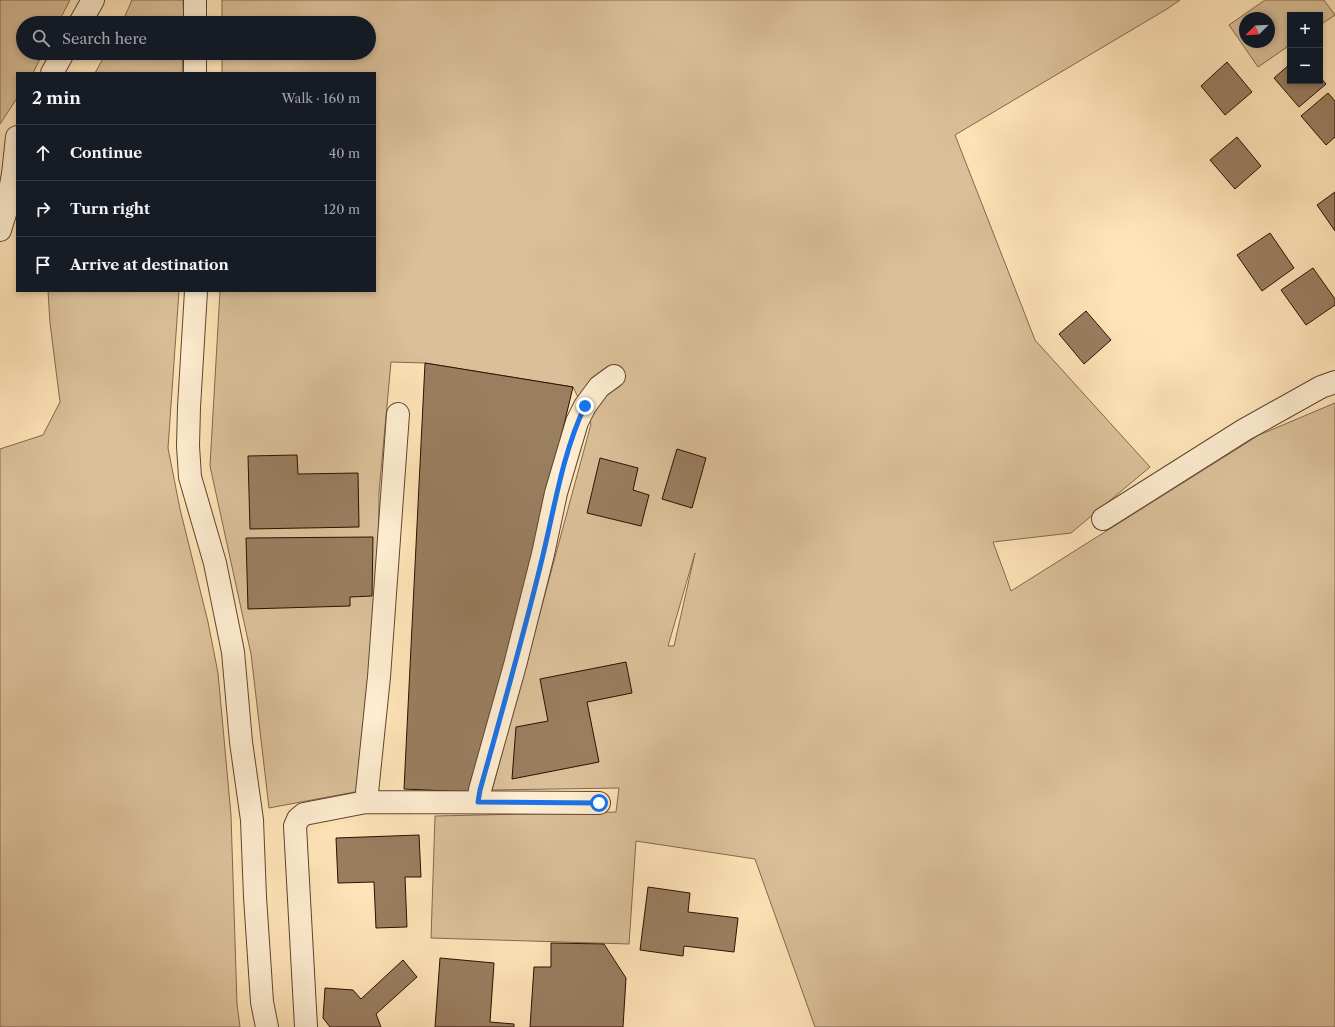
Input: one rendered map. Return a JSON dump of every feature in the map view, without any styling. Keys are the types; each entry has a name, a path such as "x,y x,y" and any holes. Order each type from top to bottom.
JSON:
{"street":[{"path":"84,16 93,0"},
{"path":"195,0 195,16"},
{"path":"53,72 59,60"},
{"path":"195,60 195,72"},
{"path":"0,230 7,207 16,146"},
{"path":"196,292 189,407 188,446 190,477 215,563 233,652 241,742 252,820 262,1002 267,1027"},
{"path":"478,802 543,554 556,493 577,422 585,406 599,387 614,376"},
{"path":"1103,519 1244,430 1321,387 1335,382"},
{"path":"366,802 380,677 398,414"},
{"path":"306,1027 295,826 298,819 304,814 366,802 599,803"}],"shaded area":[{"path":"0,0 70,0 62,16 16,16 16,60 40,60 34,72 16,72 16,100 0,124"},
{"path":"132,0 183,0 184,16 125,16"},
{"path":"222,0 1180,0 955,135 1035,340 1150,467 1071,533 993,542 1011,591 1259,435 1335,403 1335,1027 815,1027 755,859 636,841 629,944 431,938 435,816 616,812 619,788 492,790 591,424 573,387 425,363 391,362 379,492 378,607 360,791 269,808 251,654 210,466 220,292 376,292 376,72 222,72 222,60 376,60 376,16 222,16","holes":["695,553 674,646 668,646"]},
{"path":"1265,0 1324,0 1335,15 1323,23 1323,12 1287,12 1287,47 1258,67 1245,48 1275,48 1275,12 1248,12"},
{"path":"1239,18 1239,39 1229,25"},
{"path":"102,60 183,60 182,72 96,72"},
{"path":"48,292 179,292 168,448 180,509 208,622 218,673 231,815 237,1004 240,1027 0,1027 0,449 43,435 60,402 50,323"}],"building":[{"path":"1227,62 1252,92 1225,115 1201,86"},
{"path":"1287,67 1287,84 1323,84 1323,80 1326,84 1299,107 1274,78"},
{"path":"1328,93 1335,101 1335,137 1326,145 1301,116"},
{"path":"1237,137 1261,166 1235,189 1210,160"},
{"path":"1335,192 1335,231 1317,205"},
{"path":"1270,233 1294,268 1262,291 1237,255"},
{"path":"1313,268 1335,299 1335,305 1306,325 1281,290"},
{"path":"1086,311 1111,340 1084,364 1059,334"},
{"path":"425,363 573,387 496,708 470,792 404,789"},
{"path":"677,449 706,458 692,508 662,499"},
{"path":"297,455 298,474 358,473 359,527 250,529 248,456"},
{"path":"600,458 638,468 633,490 649,495 641,526 587,513"},
{"path":"373,537 372,596 350,597 350,606 248,609 246,538"},
{"path":"626,662 632,693 587,702 599,762 512,779 516,727 548,721 540,679"},
{"path":"419,835 421,877 405,877 407,927 376,928 374,882 338,883 336,838"},
{"path":"648,887 690,893 688,912 738,918 734,952 684,946 683,956 640,950"},
{"path":"551,943 604,944 626,978 623,1027 530,1027 534,967 551,967"},
{"path":"440,958 494,963 490,1022 514,1024 514,1027 435,1027"},
{"path":"403,960 417,977 376,1014 381,1027 330,1027 323,1018 325,988 353,990 361,999"}],"route":[{"path":"585,406 577,422 556,493 543,554 478,802 599,803"}]}
